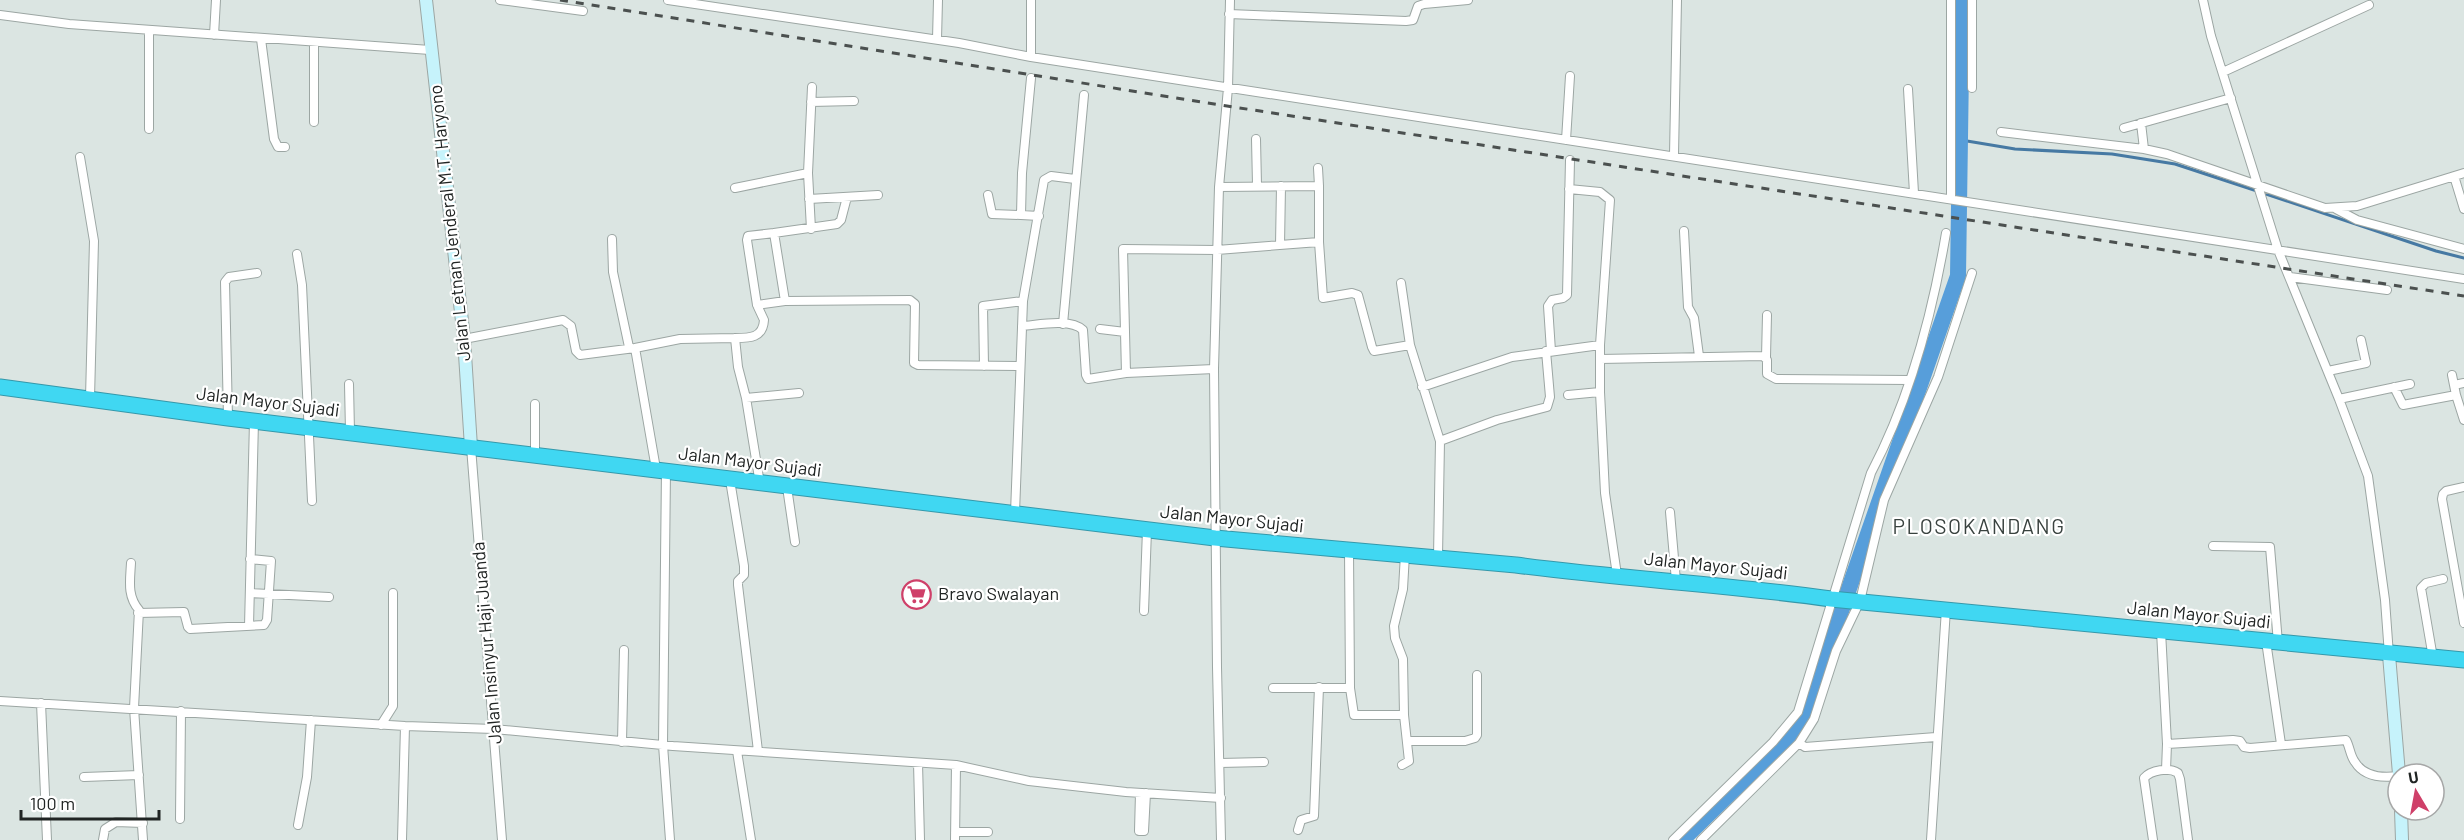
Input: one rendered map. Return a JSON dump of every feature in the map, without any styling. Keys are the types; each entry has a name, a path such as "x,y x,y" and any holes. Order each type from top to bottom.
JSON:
{"highway":[{"name":"Jalan Mayor Sujadi","path":"0,387 228,418 1215,538 1438,557 2389,655 2464,660"}],"main road":[{"name":"Jalan Letnan Jenderal M.T. Haryono","path":"426,0 464,339 471,447"},
{"path":"2389,655 2397,762"},
{"path":"2401,822 2402,840"}],"street":[{"path":"214,35 216,0"},
{"path":"500,0 583,11"},
{"path":"668,0 710,3 1228,88 1674,155 2464,279"},
{"path":"937,39 938,0"},
{"path":"1031,0 1031,57"},
{"path":"1221,840 1214,369 1216,250 1228,88 1230,0"},
{"path":"1229,14 1406,21 1413,20 1418,6 1468,0"},
{"path":"1674,155 1677,0"},
{"path":"1951,0 1952,199"},
{"path":"1972,0 1972,88"},
{"path":"2203,0 2211,36 2278,250 2365,466 2372,496 2385,600 2389,655"},
{"path":"2223,72 2369,4"},
{"path":"0,15 149,30 430,51"},
{"path":"149,30 149,129"},
{"path":"261,39 274,139 278,147 285,147"},
{"path":"314,43 314,122"},
{"path":"1566,140 1570,75"},
{"path":"1021,215 1022,172 1031,78"},
{"path":"811,229 808,173 812,87"},
{"path":"1908,89 1914,193"},
{"path":"1063,324 1084,95"},
{"path":"2124,128 2231,98"},
{"path":"812,102 854,101"},
{"path":"2141,123 2144,149"},
{"path":"2001,132 2144,149 2167,154 2260,189 2336,208 2356,220 2464,249"},
{"path":"1256,139 1257,185"},
{"path":"80,157 94,241 90,398"},
{"path":"1440,441 1497,420 1547,407 1550,397 1548,306 1552,300 1567,295 1570,160"},
{"path":"1318,168 1319,242 1323,298 1352,293 1358,295 1374,351 1410,345"},
{"path":"735,188 808,173"},
{"path":"2336,208 2367,203 2464,173"},
{"path":"2454,176 2464,209"},
{"path":"1015,513 1023,301 1046,177 1075,178"},
{"path":"1280,245 1281,186"},
{"path":"1219,187 1319,186"},
{"path":"1569,189 1600,192 1611,200 1600,345 1600,392 1605,494 1617,575"},
{"path":"809,200 878,195"},
{"path":"988,195 992,214 1039,216"},
{"path":"464,339 563,320 571,326 576,351 580,355 680,339 754,338 760,333 764,320 757,305 747,237 837,224 841,220 847,197"},
{"path":"1684,231 1688,307 1694,318 1699,356"},
{"path":"774,233 785,301"},
{"path":"1673,840 1794,719 1814,662 1870,474 1887,442 1910,380 1936,294 1946,233"},
{"path":"612,240 613,272 662,470 663,745 670,840"},
{"path":"1126,373 1123,249 1216,250 1319,242"},
{"path":"297,254 302,285 312,501"},
{"path":"228,418 225,282 229,277 257,273"},
{"path":"1701,840 1799,742 1814,719 1836,651 1858,600 1884,500 1938,377 1972,273"},
{"path":"2290,277 2387,290"},
{"path":"1401,283 1410,345 1440,441 1438,557"},
{"path":"757,305 785,301 910,300 915,304 914,363 918,365 1019,366"},
{"path":"984,366 983,306 1023,301"},
{"path":"1767,315 1767,374 1776,379 1910,380"},
{"path":"1022,326 1063,324 1076,325 1083,330 1088,379 1126,373 1214,369"},
{"path":"1100,329 1125,332"},
{"path":"735,338 738,367 746,398 760,484"},
{"path":"2328,370 2366,363 2361,340"},
{"path":"1422,387 1512,357 1600,345"},
{"path":"1600,359 1699,356 1766,357"},
{"path":"2452,375 2464,420"},
{"path":"2454,385 2464,383"},
{"path":"349,384 350,432"},
{"path":"2339,399 2410,384"},
{"path":"2394,387 2403,405 2456,395"},
{"path":"1568,395 1600,392"},
{"path":"746,398 799,393"},
{"path":"535,404 535,454"},
{"path":"249,626 254,421"},
{"name":"Jalan Insinyur Haji Juanda","path":"471,447 502,840"},
{"path":"730,480 744,566 744,575 738,580 738,585 758,751"},
{"path":"788,487 795,542"},
{"path":"2464,487 2446,491 2442,500 2464,623"},
{"path":"1670,512 1676,581"},
{"path":"1144,610 1143,586 1147,530"},
{"path":"2213,546 2270,547 2272,642 2281,744"},
{"path":"1349,550 1350,688 1354,715 1404,715"},
{"path":"1402,765 1409,761 1404,715 1403,658 1395,638 1394,626 1403,589 1406,554"},
{"path":"138,613 184,612 190,629 266,624 271,561 250,559"},
{"path":"131,563 131,601 139,610 134,708 143,840"},
{"path":"2433,658 2421,588 2426,583 2443,579"},
{"path":"250,593 330,597"},
{"path":"381,724 393,706 393,593"},
{"path":"1931,840 1946,609"},
{"path":"2161,631 2167,744 2166,770"},
{"path":"622,742 624,650"},
{"path":"1407,741 1465,741 1475,738 1477,735 1477,675"},
{"path":"1298,830 1301,820 1314,816 1319,687"},
{"path":"1273,688 1350,688"},
{"path":"0,701 405,726 494,729 737,751 956,765 1029,781 1143,793 1221,798"},
{"path":"42,703 47,840"},
{"path":"180,819 181,711"},
{"path":"298,825 307,777 311,720"},
{"path":"402,840 405,726"},
{"path":"1799,742 1805,747 1936,737"},
{"path":"2167,744 2233,740 2240,741 2244,747 2250,748 2346,740 2354,762 2365,773 2386,777"},
{"path":"737,751 751,840"},
{"path":"1221,763 1264,762"},
{"path":"918,763 920,840"},
{"path":"956,765 955,836 988,832"},
{"path":"2153,840 2144,778 2151,772 2166,770 2175,771 2180,779 2188,840"},
{"path":"84,777 140,776"},
{"path":"103,840 105,829 116,822 143,823"}],"waterway":[{"path":"1682,840 1802,723 1958,276 1962,0"},
{"path":"1961,140 2015,149 2112,154 2175,164 2257,191"},
{"path":"2263,193 2436,251 2464,258"}],"railway":[{"path":"560,0 1227,106 2464,296"}],"place":[{"name":"Bravo Swalayan","path":"917,594"}],"district":[{"name":"PLOSOKANDANG","path":"1979,527"}]}
